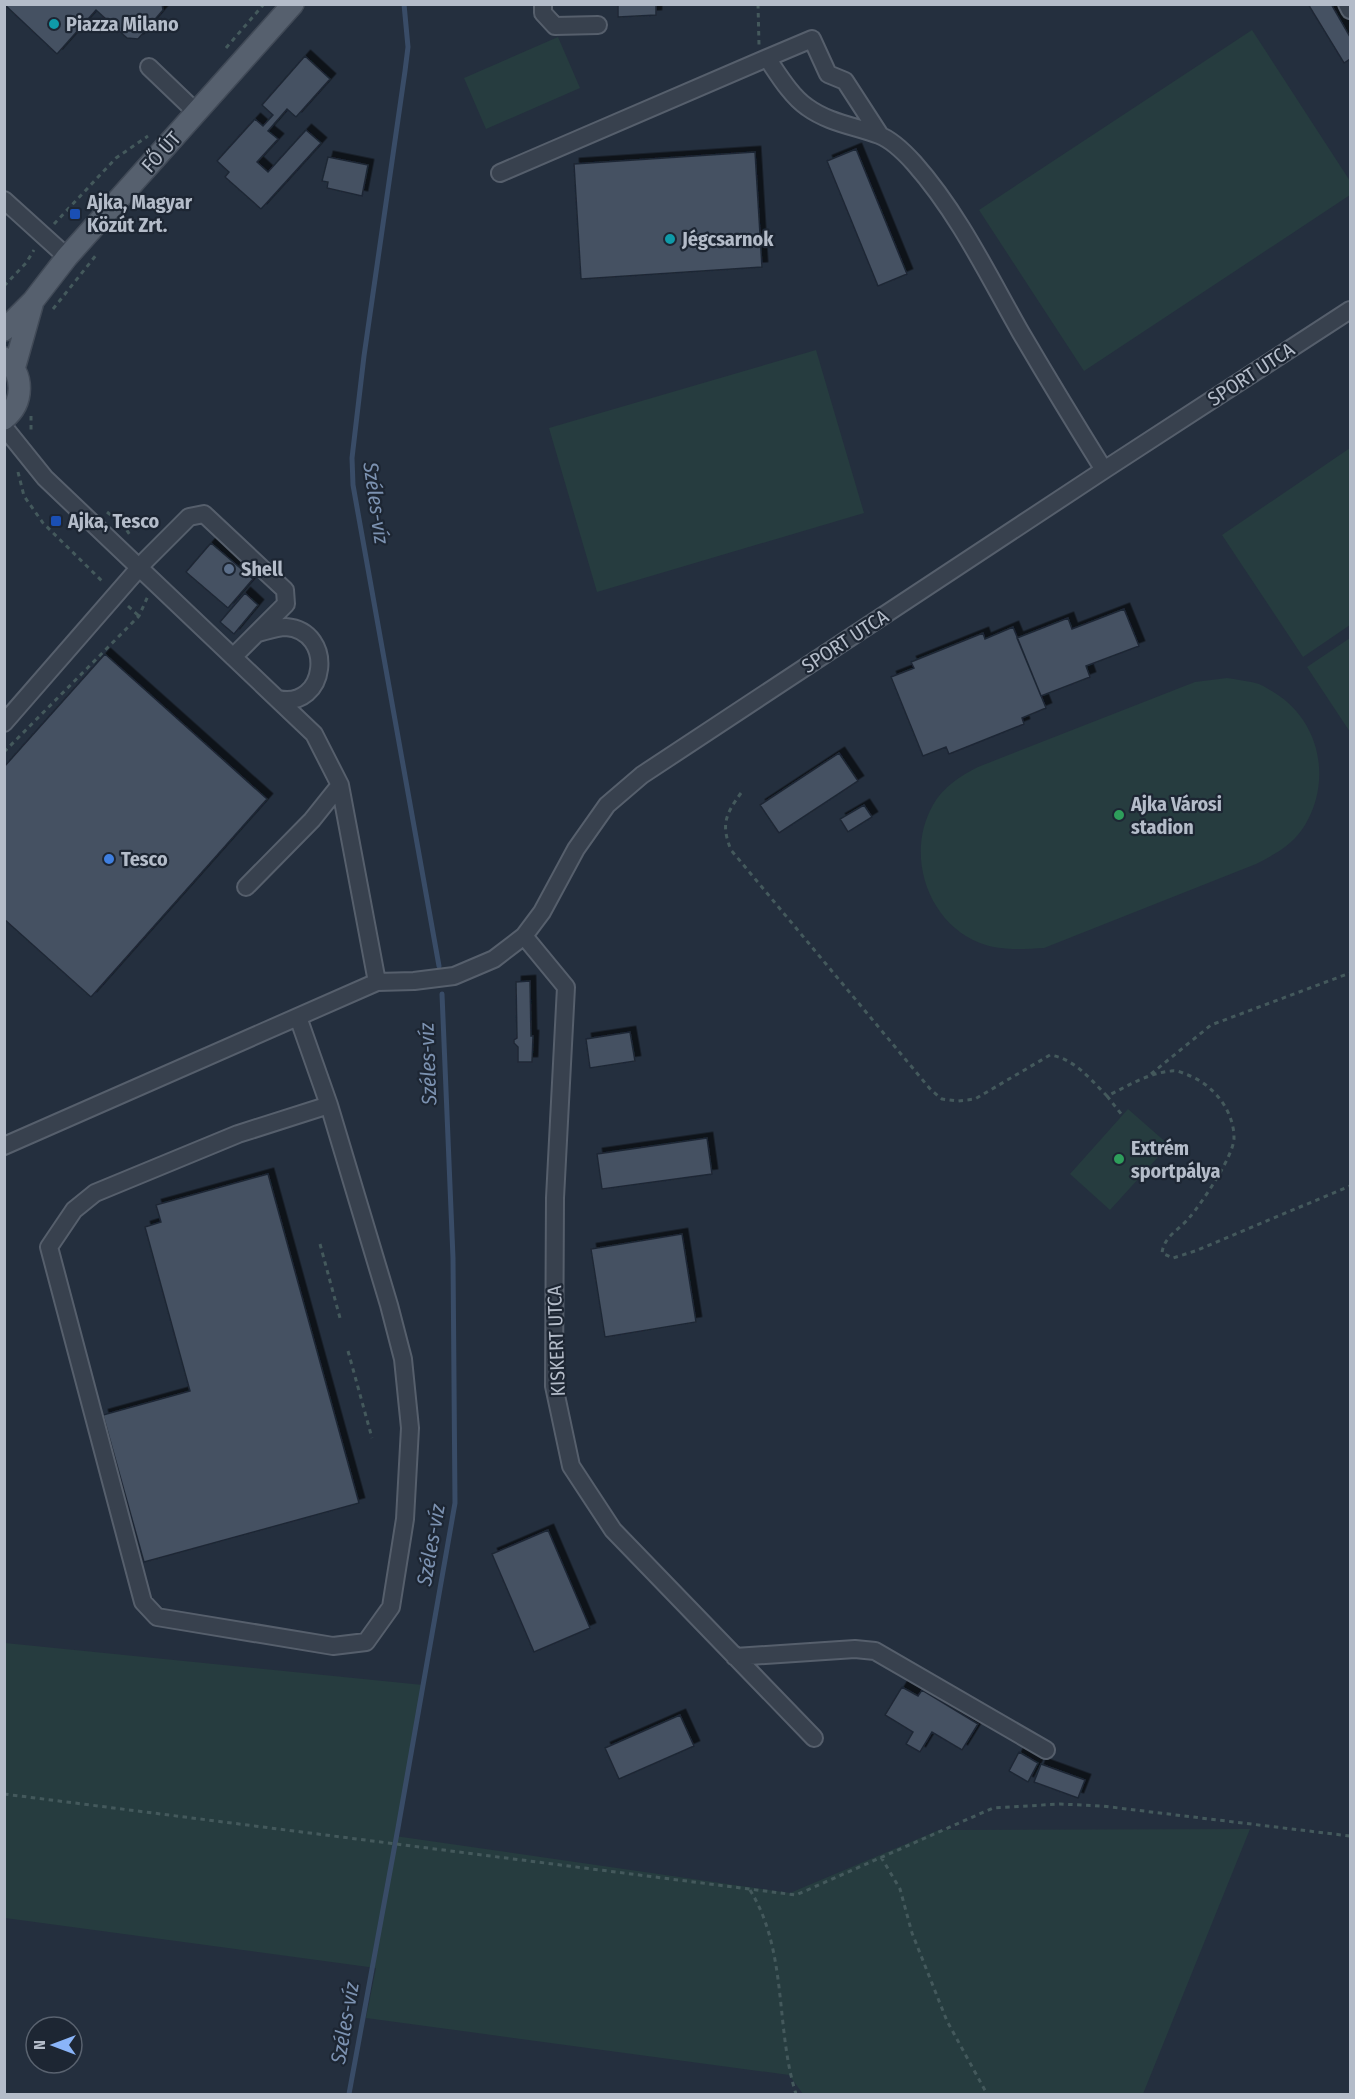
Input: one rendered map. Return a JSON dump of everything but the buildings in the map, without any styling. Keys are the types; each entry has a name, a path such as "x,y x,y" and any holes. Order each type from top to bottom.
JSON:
{"main road":[{"name":"FŐ ÚT","path":"4,330 33,301 68,257 293,4"},
{"name":"FŐ ÚT","path":"9,363 33,301"},
{"path":"4,419 16,406 19,395 18,377 9,363"}],"street":[{"path":"543,4 543,13 555,26 598,25"},
{"path":"1347,4 1350,10"},
{"path":"500,173 812,39 828,74 845,81 880,135"},
{"path":"763,59 807,107 842,125 880,135 914,162 953,215 1104,470"},
{"path":"148,67 196,112"},
{"path":"4,200 68,257"},
{"name":"SPORT UTCA","path":"377,982 414,981 454,976 494,959 524,936 542,912 576,849 606,805 642,774 1350,310"},
{"path":"4,427 45,478 314,734 340,785 377,982 4,1146"},
{"path":"4,723 140,568 189,517 204,514 285,590 286,604 233,657"},
{"path":"257,633 285,627 300,631 312,641 320,657 315,685 301,697 288,701 278,699"},
{"path":"246,886 312,820 340,785"},
{"name":"KISKERT UTCA","path":"524,936 566,987 555,1198 554,1386 571,1466 613,1530 814,1738"},
{"path":"298,1017 329,1105 389,1305 403,1359 410,1428 405,1519 391,1607 366,1642 333,1646 157,1617 142,1602 49,1247 74,1210 95,1193 238,1134 329,1105"},
{"path":"735,1657 855,1649 875,1651 1046,1749"}],"path":[{"path":"220,55 264,4"},
{"path":"758,4 763,59"},
{"path":"4,286 26,263 44,235 116,158 150,134"},
{"path":"17,470 24,496 43,523 139,616"},
{"path":"4,752 139,616 154,582"},
{"path":"741,794 730,809 724,832 731,850 931,1090 942,1099 958,1101 975,1099 1050,1055 1072,1061 1107,1096 1122,1115"},
{"path":"1107,1096 1150,1075 1211,1025 1350,973"},
{"path":"1150,1075 1174,1070 1196,1078 1217,1094 1232,1119 1234,1141 1222,1170 1189,1218 1163,1244 1162,1253 1173,1258 1195,1251 1350,1186"},
{"path":"320,1244 340,1318"},
{"path":"348,1351 372,1438"},
{"path":"4,1794 796,1895 993,1808 1060,1804 1102,1806 1350,1836"},
{"path":"881,1857 900,1889 912,1933 947,2021 987,2094"},
{"path":"749,1889 768,1929 778,1980 791,2078 796,2094"}],"green space":[{"path":"1252,30 1350,181 1350,195 1084,371 979,210"},
{"path":"558,37 580,88 486,129 464,78"},
{"path":"816,350 864,513 597,592 549,428"},
{"path":"1350,448 1350,625 1303,657 1222,535"},
{"path":"1350,638 1350,732 1307,667"},
{"name":"Ajka Városi stadion","path":"1227,678 1259,684 1275,693 1302,719 1311,735 1317,753 1318,789 1305,825 1289,843 1277,853 1256,864 1044,948 1012,949 988,946 962,933 946,919 934,903 926,884 921,844 925,824 933,805 947,787 978,767 1195,682"},
{"name":"Extrém sportpálya","path":"1128,1109 1169,1145 1110,1210 1070,1174"},
{"path":"5,1643 423,1685 395,1836 790,1893 939,1830 1250,1829 1143,2094 803,2094 789,2075 366,2018 376,1968 5,1918"}],"waterway":[{"name":"Széles-víz","path":"404,4 408,47 364,356 352,458 353,485 439,966"},
{"name":"Széles-víz","path":"349,2094 455,1503 453,1258 442,994"}],"place":[{"name":"Piazza Milano","path":"54,24"},
{"name":"Ajka, Magyar Közút Zrt.","path":"75,214"},
{"name":"Jégcsarnok","path":"670,239"},
{"name":"Ajka, Tesco","path":"56,521"},
{"name":"Shell","path":"229,569"},
{"name":"Ajka Városi stadion","path":"1119,815"},
{"name":"Tesco","path":"109,859"},
{"name":"Extrém sportpálya","path":"1119,1159"}]}
